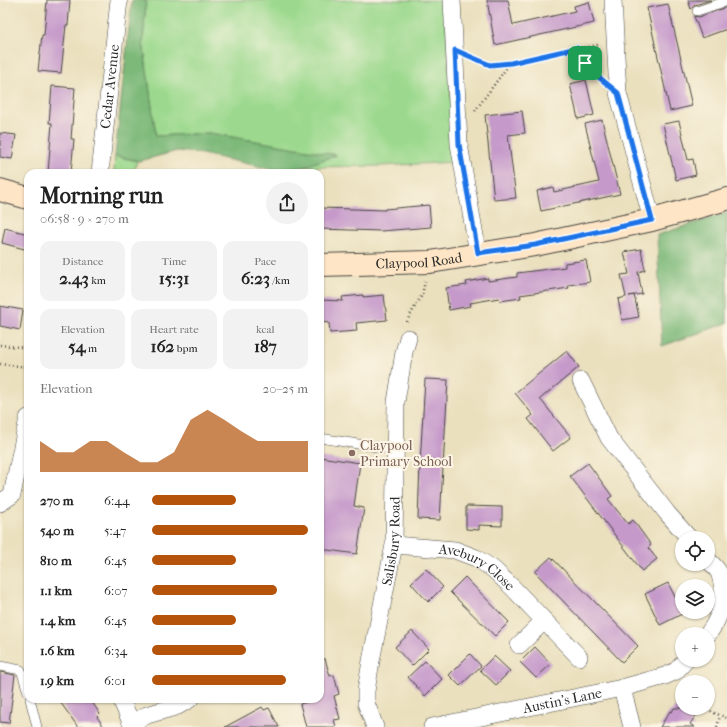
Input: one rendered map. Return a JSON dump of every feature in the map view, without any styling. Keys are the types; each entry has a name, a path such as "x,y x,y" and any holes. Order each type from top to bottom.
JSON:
{"street":[{"name":"Cedar Avenue","path":"100,169 118,0"},
{"path":"452,0 462,165 478,253"},
{"path":"613,0 614,42 618,93 652,220"},
{"path":"0,190 24,197"},
{"name":"Claypool Road","path":"324,265 430,262 478,253 535,245 652,220 727,199"},
{"name":"Salisbury Road","path":"375,727 366,703 366,691 394,545 396,402 411,348"},
{"path":"581,381 609,438 667,513 683,531"},
{"path":"0,503 12,495 24,437"},
{"name":"Avebury Close","path":"394,545 455,550 476,558 498,574 579,657"},
{"path":"713,627 722,609 726,596 720,573 715,568"},
{"path":"519,645 544,621"},
{"name":"Austin's Lane","path":"432,727 622,688 665,676 676,671 680,667"},
{"path":"622,688 632,727"},
{"path":"123,703 132,726 148,716 183,703"}],"lane":[{"path":"697,11 727,1"},
{"path":"324,439 396,450"},
{"path":"0,666 21,670 24,679"},
{"path":"31,703 37,727"}],"path":[{"path":"455,50 490,65 511,63 577,48 614,42"},
{"path":"577,48 589,69 618,93"},
{"path":"459,133 511,63"},
{"path":"411,348 405,331 409,317 422,295 430,262"},
{"path":"0,345 24,348"},
{"path":"0,364 24,367"},
{"path":"715,714 727,718"},
{"path":"717,727 720,716"}],"green space":[{"path":"132,0 146,0 143,42 156,136 209,133 337,155 303,167 292,169 272,169 198,153 177,151 140,161 115,156"},
{"path":"146,0 434,0 445,2 455,162 380,166 303,167 336,155 209,133 156,136 143,42"},
{"path":"115,156 137,161 135,169 114,169"},
{"path":"727,213 727,323 662,346 657,235"}],"building":[{"path":"47,0 70,0 61,73 38,71 42,35 44,35"},
{"path":"487,0 508,0 513,25 575,11 574,6 589,2 594,23 495,45"},
{"path":"688,0 711,0 695,5 691,9"},
{"path":"668,4 692,106 670,111 647,8"},
{"path":"727,7 727,29 702,38 694,16 699,17"},
{"path":"586,80 594,115 578,119 570,84"},
{"path":"52,86 75,88 71,139 74,139 71,169 48,169 52,123 49,123"},
{"path":"522,111 525,133 508,135 516,198 494,200 485,115"},
{"path":"602,120 620,194 541,211 537,191 553,187 554,192 599,182 585,124"},
{"path":"679,121 688,160 693,159 696,175 676,180 663,124"},
{"path":"0,133 16,135 12,159 0,157"},
{"path":"429,205 431,227 381,231 324,229 324,208 385,209"},
{"path":"5,228 24,233 24,249 2,243"},
{"path":"641,249 645,270 638,272 642,294 634,295 639,317 622,320 618,299 626,297 621,275 629,274 624,252"},
{"path":"586,260 590,282 568,285 569,288 520,295 521,298 500,301 499,298 470,303 471,306 449,310 446,288 467,285 466,282 488,278 488,281 517,277 517,273 565,267 565,263"},
{"path":"384,295 387,320 356,323 357,331 330,333 329,323 324,322 324,300 343,301 342,297"},
{"path":"0,306 23,310 20,330 0,326"},
{"path":"567,351 579,367 540,399 571,437 553,451 528,419 533,415 515,393"},
{"path":"425,379 448,380 440,520 418,519"},
{"path":"324,458 360,463 354,506 364,508 357,554 324,550"},
{"path":"588,463 612,496 608,499 628,524 633,520 651,545 648,548 657,559 642,571 570,476"},
{"path":"466,506 502,507 502,526 479,525 479,530 466,529"},
{"path":"551,557 638,646 622,662 535,572"},
{"path":"426,569 443,587 428,602 411,583"},
{"path":"465,577 509,622 495,636 450,592"},
{"path":"668,583 675,597 675,618 660,625 645,594"},
{"path":"412,631 429,649 412,666 395,647"},
{"path":"535,647 551,664 536,678 520,662"},
{"path":"470,654 481,666 460,686 449,675"},
{"path":"494,656 510,671 496,685 480,670"},
{"path":"325,659 330,676 334,675 339,694 334,696 340,719 334,720 336,727 306,727 300,704 324,703"},
{"path":"425,661 442,679 425,696 408,677"},
{"path":"0,672 15,675 9,723 0,722"},
{"path":"61,703 93,703 100,714 97,717 104,727 78,727"},
{"path":"262,707 264,710 269,708 279,727 225,727"},
{"path":"675,708 675,715 696,715 690,724 695,727 660,727 670,711 672,712"}],"place":[{"name":"Claypool Primary School","path":"352,453"}],"route":[{"path":"577,48 585,63 589,69 618,93 652,220 535,245 478,253 459,144 455,50 484,63 497,65 577,48"}]}
